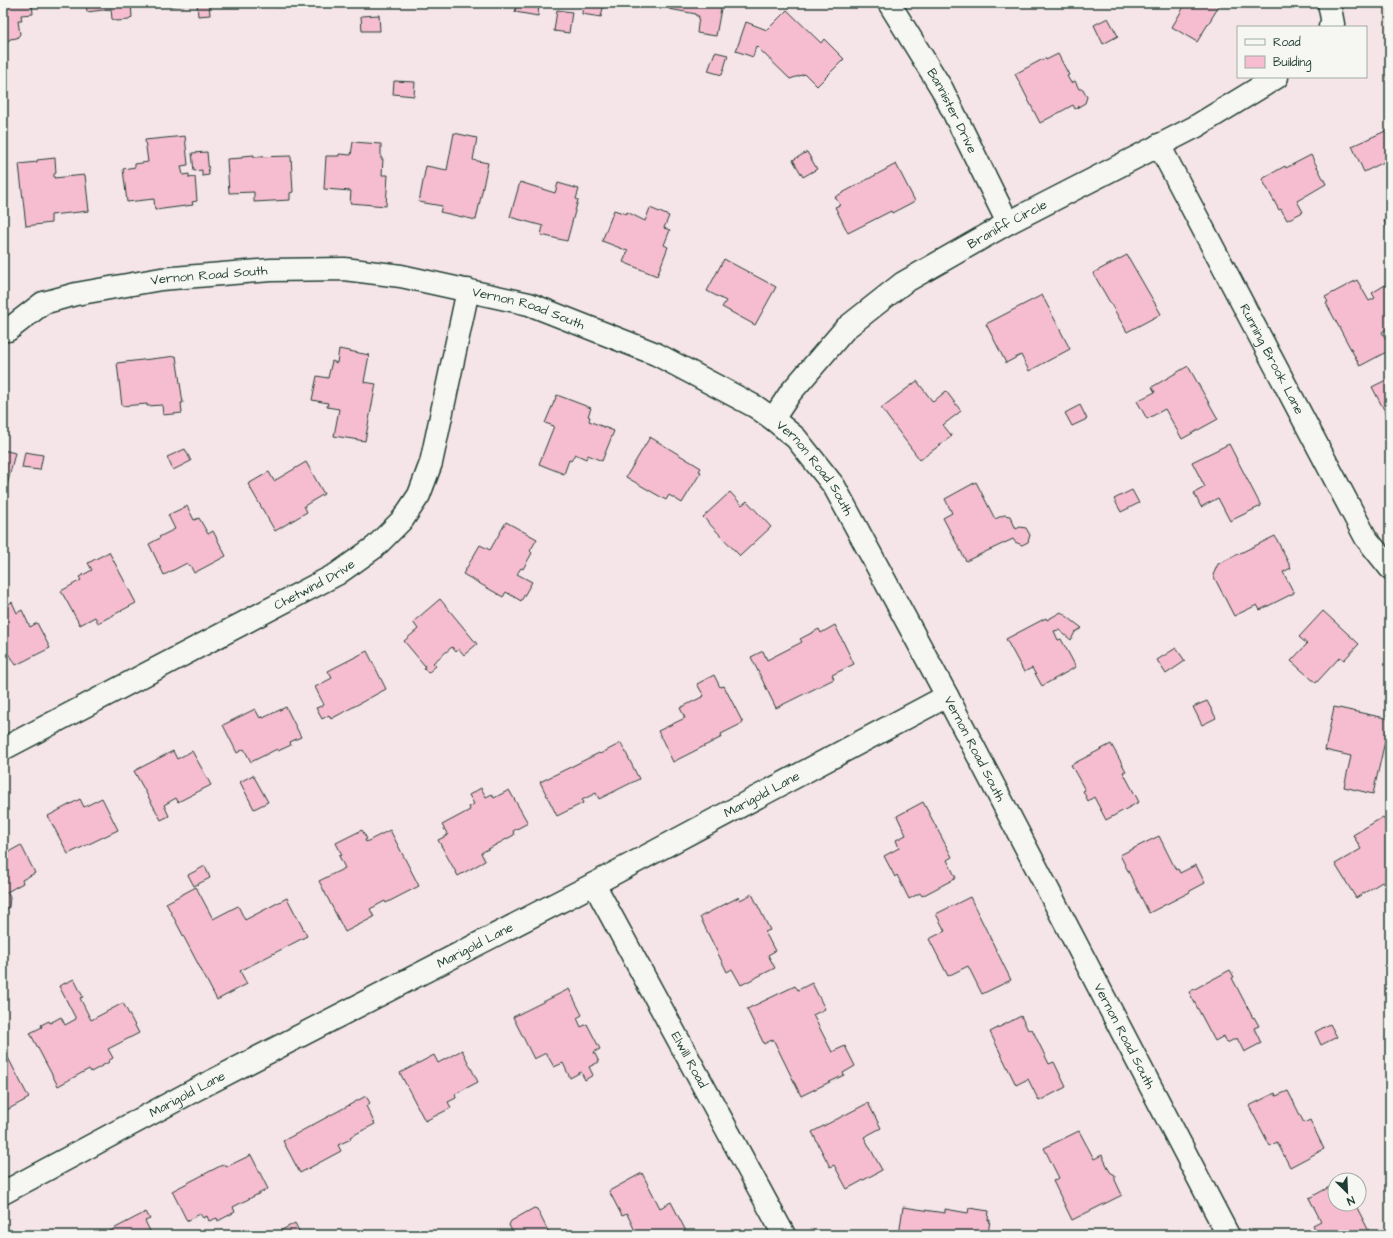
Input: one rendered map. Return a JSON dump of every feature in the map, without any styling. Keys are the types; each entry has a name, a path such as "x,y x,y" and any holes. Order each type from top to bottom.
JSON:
{"street":[{"name":"Bannister Drive","path":"889,3 942,89 1008,223"},
{"path":"1329,3 1333,24 1331,26"},
{"name":"Braniff Circle","path":"773,418 791,392 846,328 903,283 1008,223 1195,127 1275,78"},
{"name":"Running Brook Lane","path":"1159,145 1366,538 1390,568"},
{"name":"Vernon Road South","path":"8,330 43,303 76,294 161,279 271,270 344,269 401,276 529,304 656,354 756,407 773,418 796,438 834,486 947,696 1228,1235"},
{"name":"Chetwind Drive","path":"3,749 337,574 375,547 403,519 419,495 431,463 468,290"},
{"name":"Marigold Lane","path":"3,1193 186,1095 594,884 947,696"},
{"name":"Elwill Road","path":"594,884 784,1235"}],"building":[{"path":"3,3 32,3 33,14 21,15 22,21 18,21 20,34 17,38 10,39 7,43 3,43"},
{"path":"86,3 131,3 132,17 129,20 116,21 112,19 111,9 87,12"},
{"path":"170,3 197,3 170,6"},
{"path":"197,3 209,3 210,15 198,16"},
{"path":"277,3 314,3 277,7"},
{"path":"517,3 539,3 538,16 515,12"},
{"path":"583,3 604,3 601,17 582,14"},
{"path":"607,3 636,3 635,8"},
{"path":"670,3 722,3 716,36 697,33 699,16 696,16 696,14 669,9"},
{"path":"1182,3 1221,3 1197,42 1172,27 1185,5"},
{"path":"557,10 572,12 569,33 554,31"},
{"path":"787,10 821,43 824,39 844,59 817,86 805,74 790,79 756,46 753,57 736,51 746,22 767,30"},
{"path":"379,15 380,31 362,31 361,16"},
{"path":"1108,18 1118,36 1103,44 1094,25"},
{"path":"715,52 728,55 722,75 708,71"},
{"path":"1058,54 1069,75 1067,76 1071,83 1075,81 1079,89 1083,89 1087,97 1085,103 1075,109 1073,105 1040,123 1015,74 1045,58 1046,60"},
{"path":"394,81 415,82 414,96 393,94"},
{"path":"1390,129 1390,165 1388,166 1386,161 1364,172 1352,146"},
{"path":"454,133 477,138 473,160 488,163 476,220 440,212 442,206 419,202 426,166 447,170"},
{"path":"185,136 188,165 181,166 183,175 189,174 189,178 195,177 197,201 192,202 193,205 155,210 154,199 127,202 123,169 135,167 135,164 148,162 145,140"},
{"path":"353,142 381,144 381,159 383,159 382,175 388,175 386,206 350,203 351,191 324,189 326,156 339,156 339,154 351,155"},
{"path":"207,152 209,175 202,176 202,170 194,171 192,153"},
{"path":"807,152 817,169 803,177 793,160"},
{"path":"254,155 254,157 291,156 293,192 290,193 290,200 254,202 254,192 229,193 227,159 242,158 242,156"},
{"path":"1311,155 1326,184 1297,201 1303,212 1287,220 1281,209 1279,210 1262,179 1285,166 1286,168"},
{"path":"55,158 56,173 54,174 54,178 85,175 89,211 51,215 51,223 26,226 19,164"},
{"path":"896,164 915,201 892,213 891,211 848,233 835,207 840,205 835,197"},
{"path":"520,182 555,193 558,183 579,189 576,199 578,200 567,241 541,235 543,226 510,217"},
{"path":"650,208 669,216 664,228 670,230 664,245 668,247 657,276 623,262 628,251 602,241 614,210 626,214 627,212 645,221"},
{"path":"1390,218 1390,232 1388,232 1384,221"},
{"path":"1127,255 1161,314 1127,332 1093,273"},
{"path":"724,259 776,287 755,325 722,307 726,301 707,291"},
{"path":"1357,280 1369,301 1375,298 1372,293 1390,282 1390,327 1382,332 1390,347 1390,350 1360,366 1326,303 1328,302 1325,297"},
{"path":"1042,295 1070,349 1029,371 1021,355 1006,363 986,324"},
{"path":"339,349 369,355 364,382 376,384 365,441 334,436 339,409 327,407 328,403 312,400 317,376 328,378 332,361 337,363"},
{"path":"176,356 183,403 181,403 182,413 163,415 162,405 147,406 147,404 122,406 117,363"},
{"path":"1188,366 1218,419 1182,439 1165,409 1147,419 1137,401 1155,392 1152,387"},
{"path":"1390,378 1390,421 1372,387"},
{"path":"917,381 933,402 946,391 961,411 943,425 952,436 920,460 881,408"},
{"path":"557,395 591,408 588,416 590,417 589,421 614,431 602,461 588,455 586,459 575,454 571,461 569,460 564,474 539,464 554,426 545,423"},
{"path":"1080,405 1087,419 1072,426 1065,413"},
{"path":"650,437 701,468 699,471 701,472 682,503 669,495 666,500 626,477"},
{"path":"1229,444 1261,506 1230,521 1218,498 1201,507 1194,493 1205,487 1192,462"},
{"path":"185,449 191,461 173,470 167,457"},
{"path":"3,450 15,453 5,494 3,494"},
{"path":"25,452 43,455 40,470 22,468"},
{"path":"306,462 324,494 304,506 307,512 275,531 248,484 269,472 274,481"},
{"path":"976,482 995,519 1004,515 1010,516 1016,529 1020,527 1026,528 1030,535 1028,542 1022,545 1015,542 1013,539 966,561 943,518 952,513 945,499"},
{"path":"1132,490 1139,503 1121,512 1114,499"},
{"path":"730,492 742,505 747,501 771,527 740,556 703,517"},
{"path":"187,506 194,520 199,518 208,534 213,531 226,556 194,573 190,565 189,566 187,563 164,575 149,544 175,529 168,515"},
{"path":"506,522 537,539 530,551 532,553 523,569 521,568 517,574 532,582 521,601 506,592 503,597 463,574 480,545 490,550"},
{"path":"1275,536 1291,568 1283,572 1294,593 1260,610 1257,605 1234,616 1213,575 1218,564"},
{"path":"109,552 136,603 98,623 95,617 80,625 61,591 81,580 79,577 92,570 88,563"},
{"path":"440,599 477,644 464,655 459,649 456,652 452,647 433,663 436,666 428,673 424,668 425,666 404,641 418,629 413,622"},
{"path":"12,602 17,613 22,610 30,627 37,623 50,648 16,665 10,655 3,658 3,607"},
{"path":"1323,611 1359,644 1344,660 1340,657 1316,683 1291,661 1307,644 1299,637"},
{"path":"1061,612 1082,628 1075,632 1071,640 1059,630 1054,631 1058,640 1061,639 1076,667 1042,686 1032,668 1024,672 1006,639 1046,618 1047,620"},
{"path":"835,625 854,664 832,675 834,679 776,708 751,657 763,651 767,660 802,642 800,639 819,629 821,633"},
{"path":"1176,648 1185,661 1166,674 1157,660"},
{"path":"367,651 386,689 331,719 329,715 322,719 316,708 324,705 315,687 332,678 328,671"},
{"path":"714,675 720,687 724,686 743,723 721,734 722,737 673,762 658,731 685,718 680,708 704,696 697,684"},
{"path":"1207,701 1216,718 1202,725 1193,707"},
{"path":"286,707 301,737 290,742 291,745 278,751 277,749 251,762 244,749 237,753 223,725 255,709 260,718 262,716 263,718"},
{"path":"1334,707 1390,719 1373,794 1344,787 1351,756 1325,750"},
{"path":"621,743 639,779 599,799 596,793 582,800 583,803 557,816 540,782"},
{"path":"1111,744 1126,771 1123,772 1139,802 1106,820 1094,797 1088,801 1083,791 1085,790 1071,765"},
{"path":"173,751 177,759 192,751 211,785 178,802 176,798 164,805 169,816 161,820 134,771"},
{"path":"253,775 268,802 254,809 240,782"},
{"path":"481,788 486,797 492,794 494,798 509,790 528,823 513,831 514,835 481,853 485,861 458,876 438,840 448,835 442,825 470,810 469,807 474,804 469,795"},
{"path":"102,798 118,830 68,854 48,816 80,799 84,807"},
{"path":"923,802 952,857 947,860 956,878 922,896 920,893 909,899 897,875 895,877 884,856 899,848 896,840 906,835 897,816"},
{"path":"1383,817 1390,829 1390,883 1385,886 1382,882 1356,898 1335,864 1361,849 1353,835"},
{"path":"362,830 367,839 365,840 366,842 390,830 419,886 386,903 385,901 370,909 374,917 345,932 319,881 345,868 339,856 342,855 336,843"},
{"path":"1159,836 1176,870 1178,869 1180,873 1196,865 1205,883 1149,913 1120,855"},
{"path":"21,845 35,873 22,880 23,883 7,892 10,897 9,907 4,910 3,855"},
{"path":"205,866 210,878 194,886 188,875"},
{"path":"196,887 213,919 238,906 245,920 287,898 307,936 240,971 247,984 217,1000 166,903"},
{"path":"752,894 770,930 765,932 775,951 768,955 775,968 741,985 732,969 727,972 700,917 739,897 740,900"},
{"path":"970,897 1011,980 982,994 968,966 948,976 929,939 945,931 936,914"},
{"path":"1230,970 1234,977 1232,978 1253,1018 1254,1017 1259,1026 1254,1028 1261,1043 1244,1052 1237,1038 1227,1043 1224,1036 1215,1041 1189,992"},
{"path":"74,979 83,997 80,998 91,1020 123,1003 139,1033 108,1049 113,1058 108,1061 109,1062 91,1072 89,1069 58,1086 30,1033 42,1027 41,1025 49,1021 50,1023 61,1017 65,1025 76,1019 59,986"},
{"path":"812,983 825,1009 813,1015 832,1052 845,1046 855,1066 843,1073 844,1075 801,1096 773,1039 764,1044 747,1009 795,986 798,990"},
{"path":"569,989 582,1015 577,1018 581,1027 587,1024 600,1049 594,1052 599,1062 589,1067 593,1075 585,1080 581,1072 570,1078 563,1063 554,1067 546,1053 534,1059 513,1017"},
{"path":"1021,1016 1028,1030 1032,1029 1049,1064 1054,1062 1066,1087 1039,1101 1028,1079 1016,1085 990,1032"},
{"path":"1330,1024 1337,1037 1321,1045 1315,1032"},
{"path":"462,1050 478,1082 455,1094 456,1098 448,1102 451,1108 425,1121 400,1073 434,1055 438,1063"},
{"path":"5,1052 29,1098 3,1112 3,1054"},
{"path":"1288,1091 1304,1123 1310,1120 1324,1149 1290,1167 1277,1142 1270,1146 1249,1106 1275,1093 1276,1096"},
{"path":"366,1096 370,1103 366,1106 375,1124 338,1145 341,1151 300,1173 283,1141"},
{"path":"868,1103 881,1128 864,1137 882,1170 847,1189 834,1165 830,1167 812,1132"},
{"path":"1079,1131 1094,1159 1102,1155 1110,1172 1115,1175 1115,1180 1122,1195 1072,1220 1053,1181 1059,1178 1044,1148"},
{"path":"251,1155 268,1189 233,1207 235,1212 218,1221 217,1218 209,1221 207,1216 203,1218 200,1214 187,1221 172,1191 224,1164 226,1167"},
{"path":"642,1173 660,1208 671,1202 688,1235 637,1235 627,1214 622,1216 609,1191"},
{"path":"1327,1188 1327,1212 1359,1212 1371,1235 1318,1235 1313,1225 1321,1221 1309,1198"},
{"path":"903,1207 945,1213 945,1209 968,1213 969,1208 989,1211 988,1220 990,1220 988,1235 899,1235"},
{"path":"534,1208 537,1209 550,1235 514,1235 509,1225 511,1221"},
{"path":"146,1212 150,1219 145,1221 152,1235 102,1235"},
{"path":"295,1223 301,1235 282,1235 280,1231"}]}
